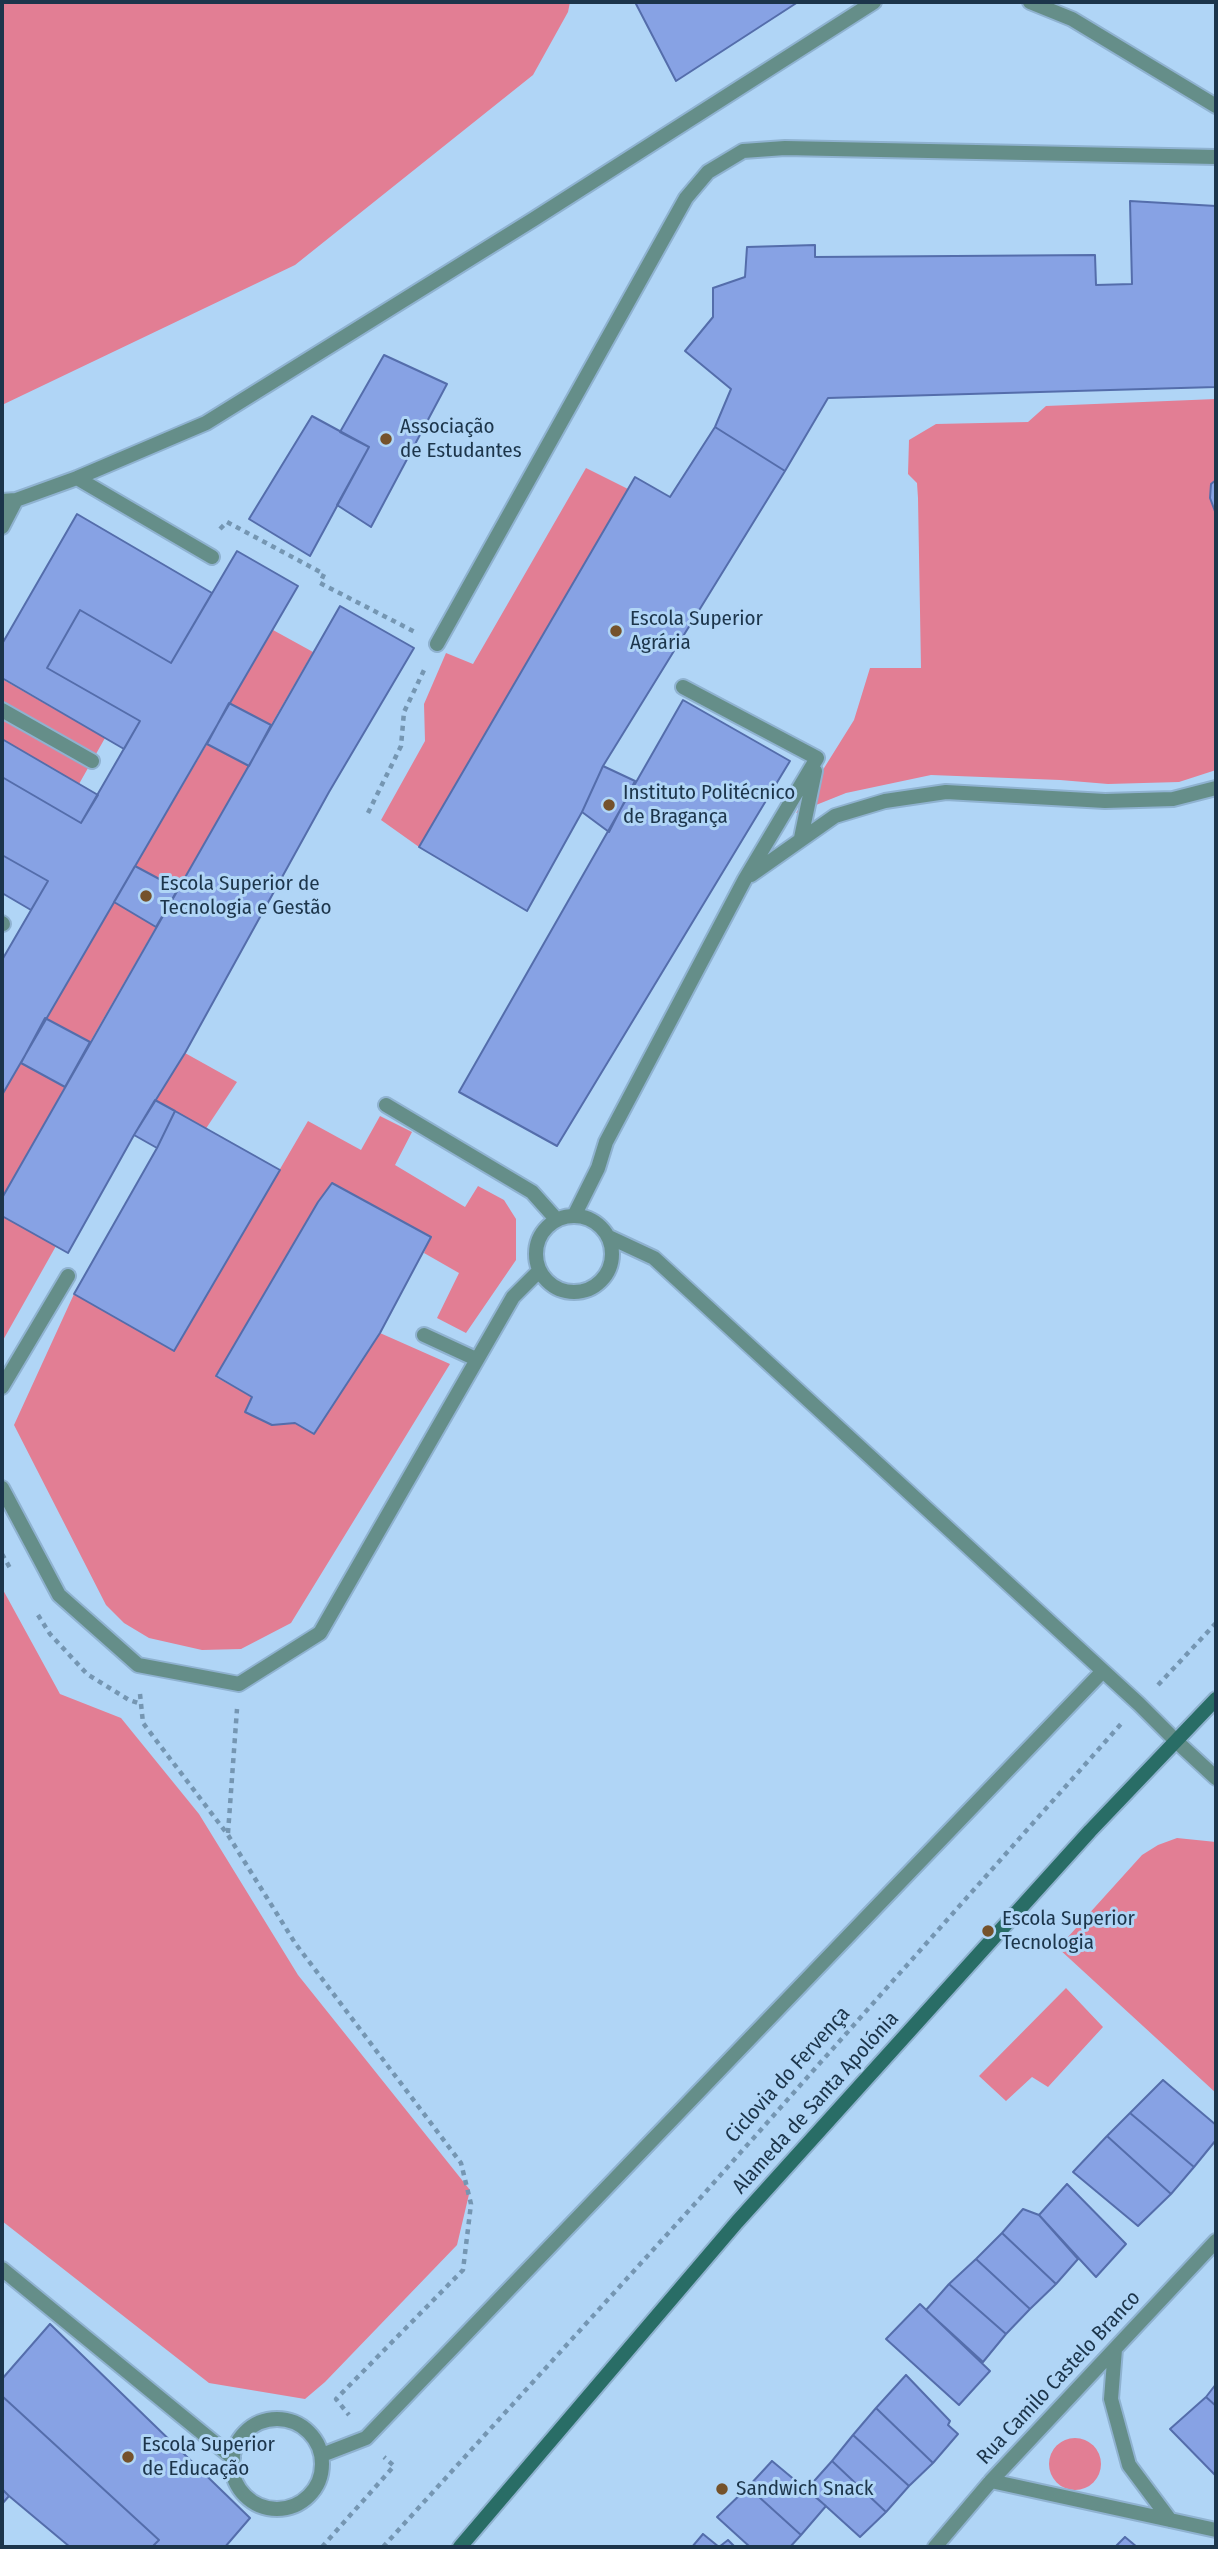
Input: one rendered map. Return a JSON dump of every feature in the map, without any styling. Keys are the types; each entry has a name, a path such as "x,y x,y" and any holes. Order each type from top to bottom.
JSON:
{"street":[{"path":"2,527 9,501 77,478 206,423 534,219 874,2"},
{"path":"1030,2 1072,19 1216,106"},
{"path":"437,644 686,198 708,173 743,151 785,148 1216,157"},
{"path":"77,478 206,554"},
{"path":"683,687 817,758"},
{"path":"2,710 92,761"},
{"path":"801,838 817,758"},
{"path":"574,1216 606,1142 745,879 817,758"},
{"path":"745,879 835,816 885,801 947,792 1105,801 1173,799 1216,788"},
{"path":"386,1105 454,1151 532,1192 557,1220"},
{"path":"574,1216 592,1220 601,1227 612,1249 608,1273 601,1282 580,1293 556,1289 546,1282 536,1260 536,1248 547,1226 557,1220 574,1216"},
{"path":"608,1237 654,1258 1216,1778"},
{"path":"2,1488 59,1595 138,1665 239,1684 320,1633 513,1297 540,1271"},
{"path":"2,1387 68,1276"},
{"path":"424,1335 476,1359"},
{"path":"321,2451 323,2466 319,2482 311,2495 298,2504 280,2509 264,2507 250,2500 240,2489 233,2474 237,2443 247,2431 260,2422 289,2420 304,2427 315,2438 321,2451 322,2455 366,2438 1102,1672"},
{"name":"Alameda de Santa Apolónia","path":"460,2547 737,2222 1090,1831 1216,1699"},
{"name":"Rua Camilo Castelo Branco","path":"935,2547 991,2481 1216,2241"},
{"path":"2,2269 233,2458"},
{"path":"1115,2349 1111,2399 1129,2465 1170,2520"},
{"path":"991,2481 1216,2530"}],"path":[{"path":"206,554 227,522 324,574 320,583 437,644 404,712 401,746 368,813"},
{"name":"Ciclovia do Fervença","path":"383,2547 702,2196 1139,1704 1216,1623"},
{"path":"138,1665 143,1723 228,1835 295,1942 461,2163 471,2204 463,2270 336,2399 366,2438 394,2466 322,2547"},
{"path":"228,1835 239,1684"}],"shaded area":[{"path":"2,2 570,2 568,12 533,75 295,265 2,405"},
{"path":"1216,399 1216,770 1179,782 1108,784 931,775 846,793 796,813 854,720 870,668 921,668 918,498 917,483 908,474 909,440 936,424 1028,422 1046,406"},
{"path":"586,468 628,489 419,847 381,820 425,741 424,704 446,653 473,664"},
{"path":"273,630 313,652 271,725 229,703"},
{"path":"2,679 105,738 79,784 2,739"},
{"path":"207,744 249,766 178,889 135,866"},
{"path":"114,902 156,927 90,1042 45,1018"},
{"path":"185,1053 237,1082 205,1130 155,1100"},
{"path":"21,1063 65,1087 2,1198 2,1095"},
{"path":"380,1116 412,1132 395,1165 465,1207 478,1186 504,1200 516,1219 516,1260 466,1333 437,1318 459,1273 424,1253 430,1237 310,1217 216,1377 252,1397 245,1411 295,1423 314,1434 380,1333 450,1364 291,1623 241,1649 202,1650 149,1638 124,1623 106,1605 14,1425 74,1294 174,1351 308,1121 361,1150"},
{"path":"2,1216 56,1246 2,1342"},
{"path":"2,1588 60,1694 121,1718 199,1814 298,1975 470,2190 457,2245 325,2382 305,2399 209,2383 2,2221"},
{"path":"1177,1838 1216,1842 1216,2093 1058,1948 1142,1855"},
{"path":"1066,1988 1103,2027 1048,2087 1032,2077 1006,2101 979,2076"},
{"path":"1075,2438 1085,2440 1093,2446 1099,2454 1099,2474 1093,2482 1085,2488 1075,2490 1065,2488 1057,2482 1051,2474 1049,2464 1051,2454 1057,2446 1065,2440"}],"building":[{"path":"635,2 798,2 676,81"},
{"path":"1130,201 1216,206 1216,387 828,398 785,471 715,427 731,389 685,351 713,317 713,288 745,277 747,247 815,245 815,257 1095,255 1096,285 1132,284"},
{"name":"Associação de Estudantes","path":"384,355 447,384 371,527 337,505 369,447 340,432"},
{"path":"312,416 369,447 310,556 249,519"},
{"name":"Escola Superior Agrária","path":"715,427 785,471 603,766 582,812 527,911 419,847 635,477 670,497"},
{"path":"1216,480 1216,514 1210,498 1211,484"},
{"path":"77,514 212,593 171,663 80,610 47,668 140,721 124,749 2,678 2,644"},
{"path":"237,551 298,586 2,1095 2,960 48,881 2,855 2,777 81,823 140,721 47,668 80,610 171,663"},
{"path":"340,606 414,648 329,792 185,1053 134,1135 68,1253 2,1216 2,1198"},
{"path":"683,700 790,761 557,1146 459,1092"},
{"path":"229,703 271,725 249,766 207,744"},
{"path":"2,739 98,795 81,823 2,777"},
{"path":"603,766 635,781 609,832 582,812"},
{"path":"2,855 48,881 31,910 2,893"},
{"name":"Escola Superior de Tecnologia e Gestão","path":"135,866 178,889 156,927 114,902"},
{"path":"45,1018 90,1042 65,1087 21,1063"},
{"path":"155,1100 175,1111 157,1148 134,1135"},
{"path":"175,1111 280,1170 174,1351 74,1294 157,1148"},
{"path":"332,1183 431,1237 380,1333 314,1434 295,1423 272,1425 245,1412 252,1397 216,1376 318,1202"},
{"path":"1163,2080 1216,2125 1216,2140 1194,2167 1130,2113"},
{"path":"1130,2113 1194,2167 1171,2194 1107,2136"},
{"path":"1107,2136 1171,2194 1138,2226 1073,2172"},
{"path":"1067,2184 1126,2244 1096,2277 1039,2215"},
{"path":"1023,2209 1039,2215 1078,2259 1056,2284 1002,2233"},
{"path":"1002,2233 1056,2284 1030,2309 976,2259"},
{"path":"976,2259 1030,2309 1006,2334 949,2284"},
{"path":"949,2284 1006,2334 983,2362 926,2310"},
{"path":"920,2304 990,2371 959,2405 886,2339"},
{"name":"Escola Superior de Educação","path":"50,2324 250,2518 225,2547 152,2547 159,2540 2,2396 2,2379"},
{"path":"906,2375 950,2421 948,2425 958,2434 933,2463 876,2408"},
{"path":"1216,2384 1216,2406 1206,2397"},
{"path":"2,2396 159,2540 152,2547 70,2547 9,2496 2,2489"},
{"path":"1206,2397 1216,2406 1216,2476 1170,2429"},
{"path":"876,2408 933,2463 909,2486 853,2435"},
{"path":"853,2435 909,2486 886,2512 832,2461"},
{"path":"772,2461 826,2506 801,2535 748,2487"},
{"path":"832,2461 886,2512 860,2537 807,2489"},
{"path":"748,2487 801,2535 790,2547 750,2547 717,2517"},
{"path":"2,2489 9,2496 2,2504"},
{"path":"703,2534 719,2547 692,2547"},
{"path":"1125,2537 1137,2547 1115,2547"},
{"path":"728,2540 735,2547 719,2547"}],"place":[{"name":"Associação de Estudantes","path":"386,439"},
{"name":"Escola Superior Agrária","path":"616,631"},
{"name":"Instituto Politécnico de Bragança","path":"609,805"},
{"name":"Escola Superior de Tecnologia e Gestão","path":"146,896"},
{"name":"Escola Superior Tecnologia","path":"988,1931"},
{"name":"Escola Superior de Educação","path":"128,2457"},
{"name":"Sandwich Snack","path":"722,2489"}]}
